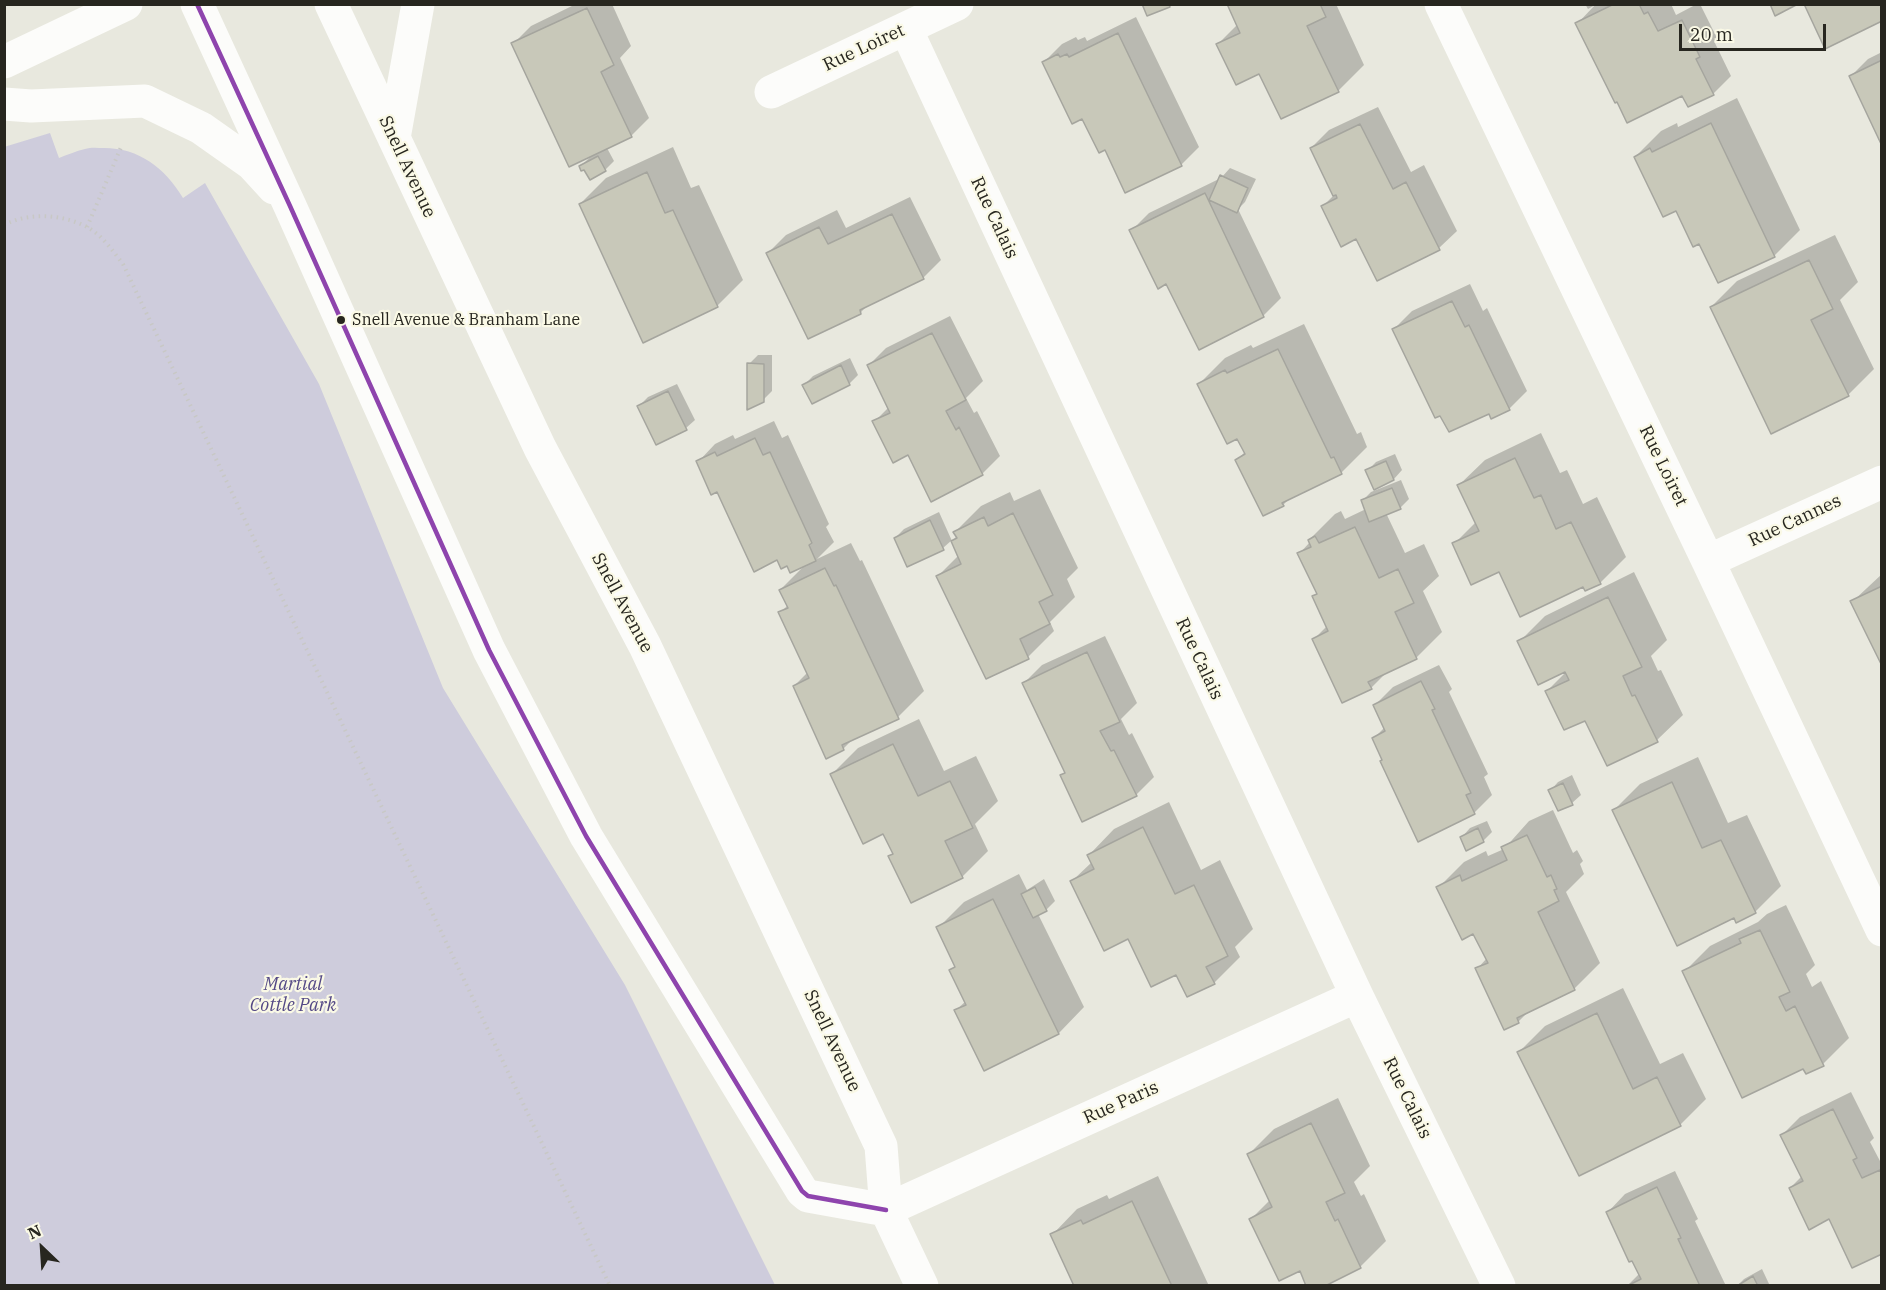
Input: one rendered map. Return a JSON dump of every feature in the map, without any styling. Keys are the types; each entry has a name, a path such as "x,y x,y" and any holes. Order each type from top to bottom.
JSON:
{"main road":[{"path":"4,62 126,4"},
{"path":"197,4 489,650 592,846 802,1191 808,1196 886,1210"},
{"name":"Snell Avenue","path":"331,4 540,448 645,646 881,1146 886,1210 922,1286"},
{"path":"394,138 418,4"},
{"name":"Rue Loiret","path":"771,92 957,4"},
{"name":"Rue Loiret","path":"1441,4 1708,561 1881,930"},
{"name":"Rue Calais","path":"906,29 1357,996 1499,1286"},
{"path":"4,104 31,106 145,101 201,128 252,164 290,206"},
{"name":"Rue Cannes","path":"1708,561 1881,482"},
{"name":"Rue Paris","path":"886,1210 1357,996"}],"path":[{"path":"87,227 126,137"},
{"path":"4,225 49,214 87,227 106,242 123,264 610,1286"}],"green space":[{"name":"Martial Cottle Park","path":"50,133 59,158 87,148 117,149 140,156 159,169 183,198 205,183 319,384 443,688 625,985 775,1285 5,1285 4,147"}],"building":[{"path":"1142,4 1169,4 1170,7 1147,16"},
{"path":"1227,4 1320,4 1326,17 1307,26 1339,92 1281,119 1259,74 1236,85 1216,44 1240,33"},
{"path":"1614,4 1639,4 1644,14 1648,12 1658,31 1682,20 1700,57 1696,59 1714,95 1688,107 1682,96 1627,123 1575,23"},
{"path":"1770,4 1798,4 1775,16"},
{"path":"1804,4 1882,4 1882,21 1825,49"},
{"path":"587,8 614,65 601,72 632,137 569,167 511,43"},
{"path":"1118,33 1182,166 1125,193 1105,150 1099,153 1082,119 1072,124 1042,62 1058,54 1060,57 1067,54 1069,57"},
{"path":"1882,60 1882,146 1849,76"},
{"path":"1711,123 1775,257 1718,283 1699,244 1693,247 1676,211 1663,217 1634,157 1650,148 1652,152"},
{"path":"1360,124 1393,189 1406,182 1440,250 1377,281 1356,239 1341,247 1321,206 1337,198 1336,195 1333,196 1310,148"},
{"path":"598,156 606,171 590,180 579,166"},
{"path":"647,172 665,213 673,210 718,307 643,343 579,204"},
{"path":"1220,175 1248,188 1237,213 1209,200"},
{"path":"1205,193 1264,317 1199,350 1166,284 1158,289 1129,230"},
{"path":"892,214 924,279 860,310 861,314 808,339 766,253 819,227 828,244"},
{"path":"1809,260 1833,309 1811,320 1849,396 1771,434 1710,307"},
{"path":"1452,301 1465,327 1469,325 1510,410 1491,419 1489,414 1449,432 1440,416 1435,418 1392,329"},
{"path":"932,333 966,400 946,411 956,430 959,427 983,475 931,502 908,455 893,463 872,421 890,413 867,365"},
{"path":"1278,349 1331,458 1334,457 1342,474 1282,503 1284,506 1263,516 1235,460 1245,454 1237,439 1227,444 1197,384 1225,370 1227,373"},
{"path":"747,363 764,364 764,402 747,410"},
{"path":"841,365 850,385 812,404 802,385"},
{"path":"668,391 687,430 656,445 637,406"},
{"path":"755,438 763,455 770,452 812,543 809,545 816,561 790,573 787,566 781,569 777,560 754,572 717,492 711,495 696,461 715,452 717,456"},
{"path":"1515,458 1534,498 1541,495 1556,529 1571,522 1601,584 1585,591 1583,587 1520,617 1499,572 1471,585 1452,543 1479,531 1457,485"},
{"path":"1386,461 1394,480 1374,490 1365,470"},
{"path":"1392,488 1401,509 1369,522 1361,500"},
{"path":"1013,513 1053,595 1039,602 1050,624 1020,639 1029,659 986,679 936,576 961,564 951,541 957,538 953,532 984,517 988,526"},
{"path":"930,520 944,550 907,567 894,538"},
{"path":"1355,527 1379,578 1398,569 1414,603 1395,612 1417,659 1368,682 1372,689 1342,703 1312,639 1328,631 1312,596 1317,594 1297,553 1311,547 1308,540 1315,536 1319,543"},
{"path":"825,568 834,586 836,585 899,719 842,745 844,750 826,759 793,686 809,678 778,612 788,608 779,590"},
{"path":"1882,586 1882,666 1850,601"},
{"path":"1608,597 1642,667 1623,676 1658,742 1607,766 1585,721 1564,730 1545,691 1569,680 1565,672 1538,685 1517,641"},
{"path":"1087,652 1120,722 1100,731 1111,751 1114,750 1137,796 1082,822 1060,775 1065,773 1022,683"},
{"path":"1421,681 1471,793 1466,795 1475,814 1418,842 1380,761 1382,760 1372,738 1385,731 1373,705"},
{"path":"893,744 918,796 950,781 973,828 945,841 963,878 911,903 888,856 893,854 883,834 863,844 830,774"},
{"path":"1672,782 1702,848 1721,840 1756,913 1736,923 1734,918 1677,946 1612,810"},
{"path":"1563,783 1573,805 1558,811 1548,790"},
{"path":"1143,827 1175,894 1194,885 1228,956 1206,967 1215,984 1187,997 1176,975 1151,987 1128,939 1104,951 1070,881 1094,869 1087,855"},
{"path":"1478,828 1484,842 1466,851 1460,837"},
{"path":"1527,835 1547,877 1551,875 1557,889 1554,890 1559,901 1538,912 1575,990 1517,1018 1519,1023 1504,1030 1475,968 1488,963 1473,934 1462,940 1436,887 1460,875 1462,881 1507,860 1501,847"},
{"path":"1035,887 1047,911 1033,918 1021,894"},
{"path":"993,899 1059,1034 984,1071 954,1010 966,1005 949,970 955,967 936,927"},
{"path":"1760,930 1790,992 1779,997 1786,1011 1795,1006 1824,1066 1806,1074 1803,1069 1742,1098 1682,971 1741,943 1739,939"},
{"path":"1597,1013 1633,1089 1657,1077 1681,1126 1579,1176 1517,1052"},
{"path":"1833,1109 1857,1158 1853,1160 1862,1178 1880,1170 1882,1174 1882,1254 1852,1268 1829,1219 1809,1230 1789,1188 1803,1181 1780,1135"},
{"path":"1311,1123 1345,1193 1326,1202 1335,1221 1338,1219 1361,1268 1325,1286 1306,1286 1300,1271 1279,1281 1249,1219 1272,1207 1247,1154"},
{"path":"1657,1187 1700,1286 1627,1286 1641,1279 1632,1261 1629,1262 1606,1212"},
{"path":"1132,1201 1172,1286 1074,1286 1050,1234 1081,1220 1083,1224"},
{"path":"1753,1276 1758,1286 1737,1286"}],"transit line":[{"path":"197,4 489,650 586,836 802,1191 808,1196 886,1210"}],"place":[{"name":"Snell Avenue & Branham Lane","path":"341,320"}]}
